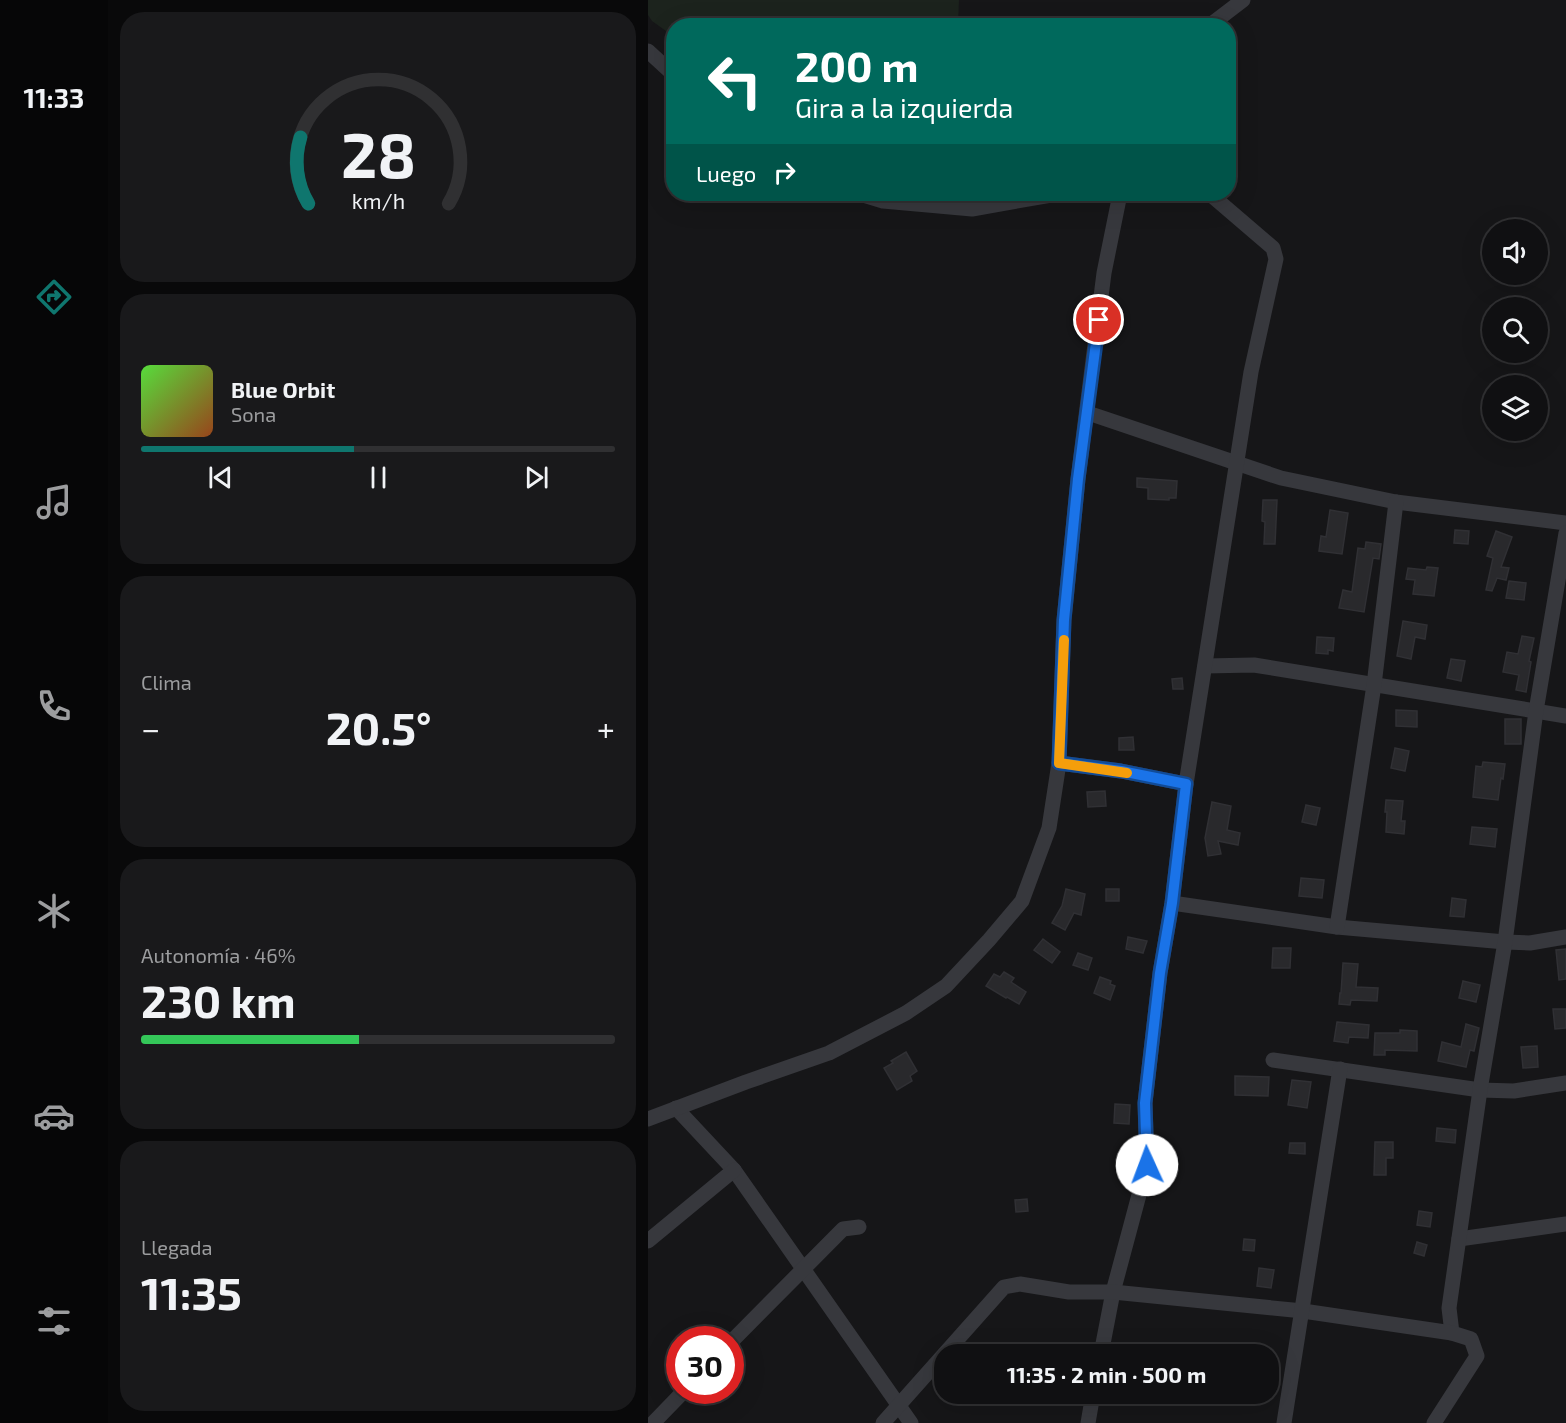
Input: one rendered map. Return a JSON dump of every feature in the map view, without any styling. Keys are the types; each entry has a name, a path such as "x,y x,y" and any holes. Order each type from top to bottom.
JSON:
{"street":[{"path":"1219,18 1243,0"},
{"path":"648,51 666,68"},
{"path":"883,201 972,209 1017,201"},
{"path":"648,1119 829,1053 906,1013 946,986 1022,901 1049,828 1059,763 1064,620 1078,479 1104,273 1119,201"},
{"path":"1103,1344 1113,1292 1147,1165 1145,1103 1186,784 1251,372 1276,259 1273,248 1218,201"},
{"path":"1088,413 1281,478 1396,502 1566,523"},
{"path":"1337,927 1374,685 1396,502"},
{"path":"1452,1333 1449,1308 1480,1090 1505,942 1536,711 1566,533"},
{"path":"1204,666 1254,665 1566,716"},
{"path":"1059,763 1121,771 1186,784"},
{"path":"1172,903 1337,927 1505,942 1530,943 1566,937"},
{"path":"1273,1060 1480,1090 1514,1091 1566,1083"},
{"path":"1284,1423 1340,1069"},
{"path":"676,1108 734,1170 911,1423"},
{"path":"648,1241 734,1170"},
{"path":"1459,1239 1566,1224"},
{"path":"744,1329 843,1229 859,1227"},
{"path":"883,1423 1004,1287 1020,1284 1070,1292 1113,1292 1303,1311 1452,1333 1471,1339 1477,1356 1434,1423"},
{"path":"653,1423 671,1404"},
{"path":"1088,1423 1091,1404"}],"shaded area":[{"path":"648,0 959,0 958,18 666,18 666,31 652,21 648,15"}],"building":[{"path":"1137,478 1177,481 1176,498 1148,499 1148,488 1137,487"},
{"path":"1263,500 1277,500 1275,544 1264,544"},
{"path":"1330,510 1348,513 1342,554 1319,551 1321,536 1326,537"},
{"path":"1455,530 1469,531 1468,544 1454,543"},
{"path":"1496,531 1512,537 1501,567 1509,568 1506,580 1497,578 1492,591 1486,590 1493,558 1487,556"},
{"path":"1366,542 1381,544 1379,559 1373,558 1364,612 1339,608 1343,590 1352,592 1358,548 1365,549"},
{"path":"1427,567 1438,568 1434,596 1413,594 1415,580 1406,579 1408,568 1426,570"},
{"path":"1509,581 1526,583 1524,600 1506,598"},
{"path":"1403,621 1427,625 1425,639 1415,637 1411,659 1397,656"},
{"path":"1522,636 1534,638 1526,692 1516,690 1519,675 1503,672 1507,652 1518,654"},
{"path":"1317,637 1334,638 1333,651 1328,650 1328,654 1316,653"},
{"path":"1451,659 1465,661 1461,681 1447,678"},
{"path":"1182,678 1183,689 1173,689 1172,679"},
{"path":"1396,710 1417,711 1417,727 1396,726"},
{"path":"1505,719 1521,719 1521,744 1505,744"},
{"path":"1133,737 1134,750 1119,750 1119,738"},
{"path":"1395,748 1409,751 1405,771 1391,768"},
{"path":"1483,762 1505,764 1498,800 1473,797 1476,766 1482,767"},
{"path":"1105,791 1106,806 1088,807 1087,792"},
{"path":"1386,800 1403,801 1401,821 1405,821 1404,834 1386,832"},
{"path":"1212,802 1231,806 1227,830 1240,833 1238,845 1218,841 1221,854 1208,856 1205,838"},
{"path":"1306,805 1320,808 1316,825 1302,822"},
{"path":"1472,827 1497,829 1495,847 1470,844"},
{"path":"1301,878 1324,880 1322,898 1299,896"},
{"path":"1066,889 1085,894 1081,915 1074,913 1065,930 1052,923 1062,906"},
{"path":"1106,889 1119,889 1119,901 1106,901"},
{"path":"1452,898 1466,900 1464,917 1450,916"},
{"path":"1128,937 1147,941 1143,953 1126,949"},
{"path":"1043,939 1060,952 1052,963 1034,950"},
{"path":"1273,948 1291,948 1290,968 1272,968"},
{"path":"1566,949 1566,979 1559,980 1556,950"},
{"path":"1078,953 1092,958 1088,970 1073,965"},
{"path":"1343,963 1358,964 1356,987 1378,988 1377,1001 1351,1000 1350,1005 1339,1004"},
{"path":"1004,972 1014,978 1011,982 1026,992 1019,1004 986,986 994,974 1000,977"},
{"path":"1100,977 1111,981 1110,984 1115,986 1110,1000 1094,993"},
{"path":"1463,981 1480,985 1476,1002 1459,998"},
{"path":"1553,1009 1566,1009 1566,1028 1555,1029"},
{"path":"1337,1022 1369,1025 1368,1038 1349,1037 1348,1043 1334,1041"},
{"path":"1466,1024 1479,1028 1474,1051 1470,1050 1466,1067 1438,1061 1442,1042 1461,1047"},
{"path":"1400,1030 1417,1031 1417,1051 1385,1050 1385,1055 1374,1055 1375,1033 1400,1033"},
{"path":"1537,1046 1538,1067 1523,1068 1521,1047"},
{"path":"906,1052 917,1071 910,1076 912,1081 897,1090 884,1068"},
{"path":"1235,1076 1269,1077 1268,1096 1235,1095"},
{"path":"1292,1080 1311,1082 1307,1108 1288,1105"},
{"path":"1115,1104 1130,1105 1129,1124 1114,1123"},
{"path":"1437,1128 1456,1130 1455,1143 1436,1141"},
{"path":"1375,1142 1393,1142 1393,1158 1386,1158 1386,1175 1374,1175"},
{"path":"1290,1143 1305,1143 1305,1154 1289,1153"},
{"path":"1027,1199 1028,1211 1016,1212 1015,1200"},
{"path":"1419,1211 1432,1213 1430,1227 1417,1225"},
{"path":"1244,1239 1255,1240 1254,1251 1243,1250"},
{"path":"1417,1242 1427,1245 1424,1256 1414,1253"},
{"path":"1259,1268 1274,1270 1271,1288 1257,1286"}],"slow traffic":[{"path":"1064,640 1059,763 1127,773"}],"route":[{"path":"1099,320 1078,479 1064,620 1059,763 1121,771 1186,784 1145,1103 1147,1165"}]}
